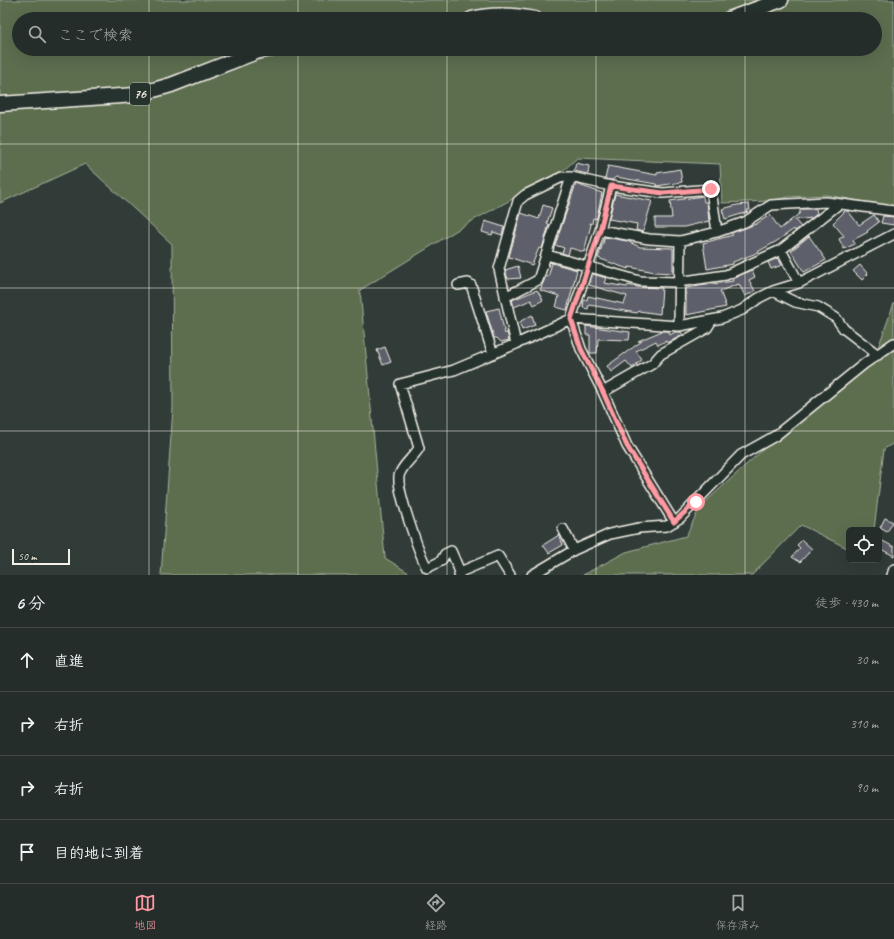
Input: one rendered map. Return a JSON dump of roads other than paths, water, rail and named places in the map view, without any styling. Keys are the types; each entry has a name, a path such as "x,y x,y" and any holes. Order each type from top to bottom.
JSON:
{"main road":[{"path":"748,12 781,0"},
{"name":"76","path":"0,104 136,95 170,85 246,56"}],"street":[{"path":"516,344 499,269 518,201 525,195 562,177 571,177 611,186 663,193 711,189 717,232"},
{"path":"505,297 538,280 571,177"},
{"path":"611,186 600,230 571,319 581,349 603,392 627,446 674,522"},
{"path":"600,230 649,239 680,241 717,232 745,222 771,205 813,202 894,212"},
{"path":"547,255 640,281 678,282 726,275 781,250 838,204"},
{"path":"510,575 498,556 460,574 451,551 445,554 441,561 427,568 422,559 405,510 399,477 419,448 400,384 454,370 571,319 679,326 722,318 742,310 759,298 773,291 799,283 894,234"},
{"path":"679,326 678,282 680,241"},
{"path":"781,250 799,283"},
{"path":"458,285 468,283 471,285 493,354"},
{"path":"773,291 795,302 818,307 836,318 844,329 878,355"},
{"path":"603,392 652,364 661,354 707,328 712,320"},
{"path":"532,575 574,550 610,534 639,528 667,526 674,522 680,518 741,455 775,436 894,343"},
{"path":"563,529 574,550"},
{"path":"892,575 894,569"}]}
